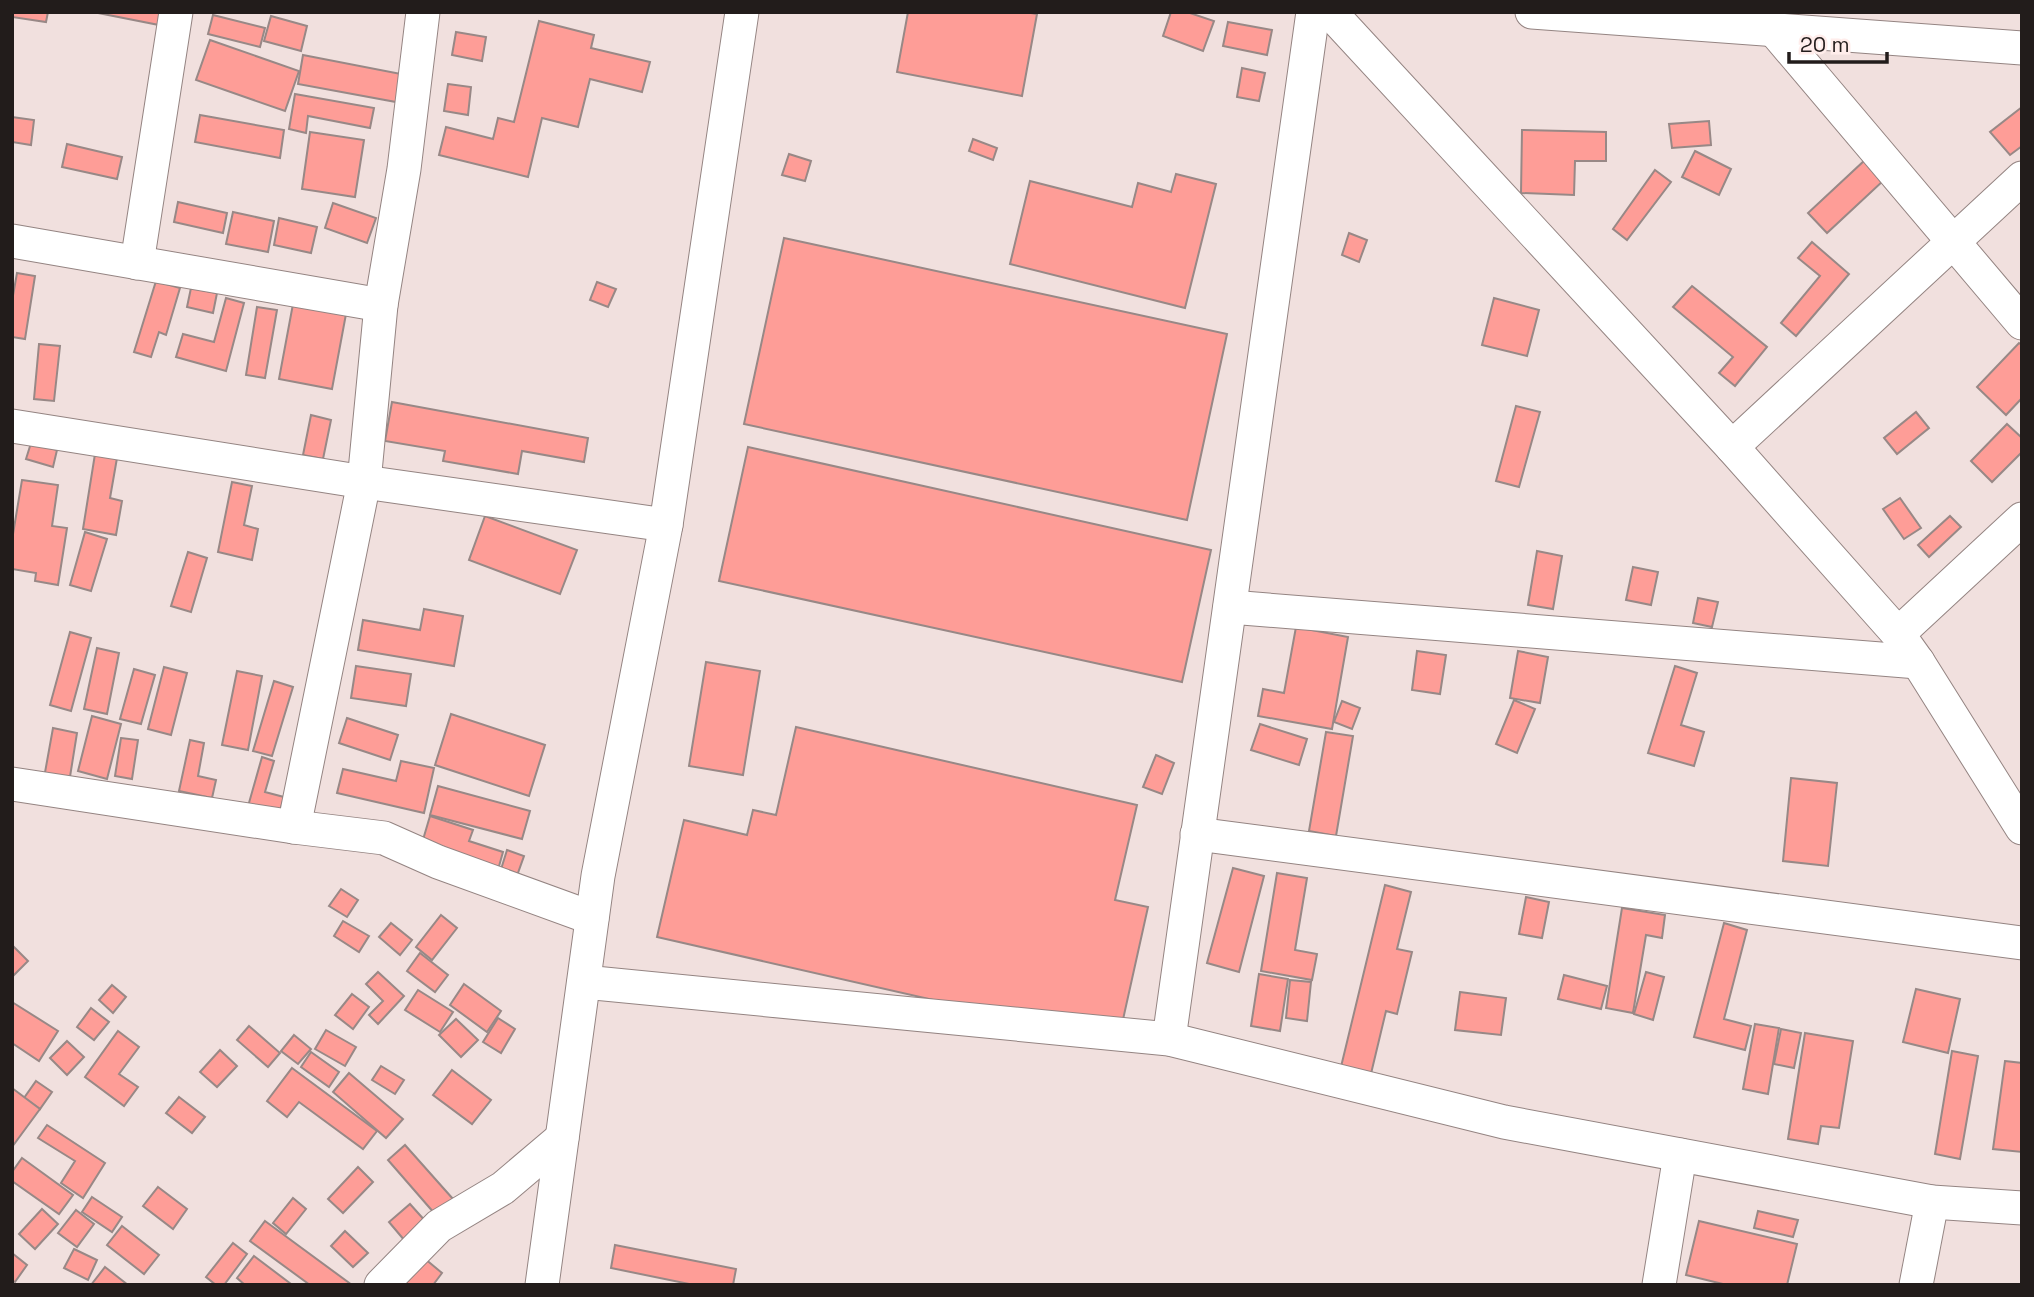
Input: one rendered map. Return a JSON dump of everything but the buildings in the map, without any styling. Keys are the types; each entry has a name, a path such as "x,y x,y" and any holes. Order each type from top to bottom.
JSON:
{"street":[{"path":"137,262 176,12"},
{"path":"294,827 364,482 381,305 404,169 423,12"},
{"path":"542,1285 598,876 666,526 741,12"},
{"path":"1169,1039 1313,12"},
{"path":"1329,12 1732,447 1898,634 2022,828"},
{"path":"1532,12 2022,48"},
{"path":"1774,30 2022,323"},
{"path":"1732,447 2022,178"},
{"path":"12,241 381,305"},
{"path":"12,426 364,482 666,526"},
{"path":"1898,634 2022,519"},
{"path":"1230,607 1918,662"},
{"path":"12,783 294,827 384,838 438,863 593,918"},
{"path":"1197,834 2022,943"},
{"path":"584,982 1169,1039 1504,1122 1932,1202 2022,1208"},
{"path":"381,1285 439,1226 503,1188 562,1138"},
{"path":"1659,1285 1680,1155"},
{"path":"1916,1285 1932,1202"}]}
